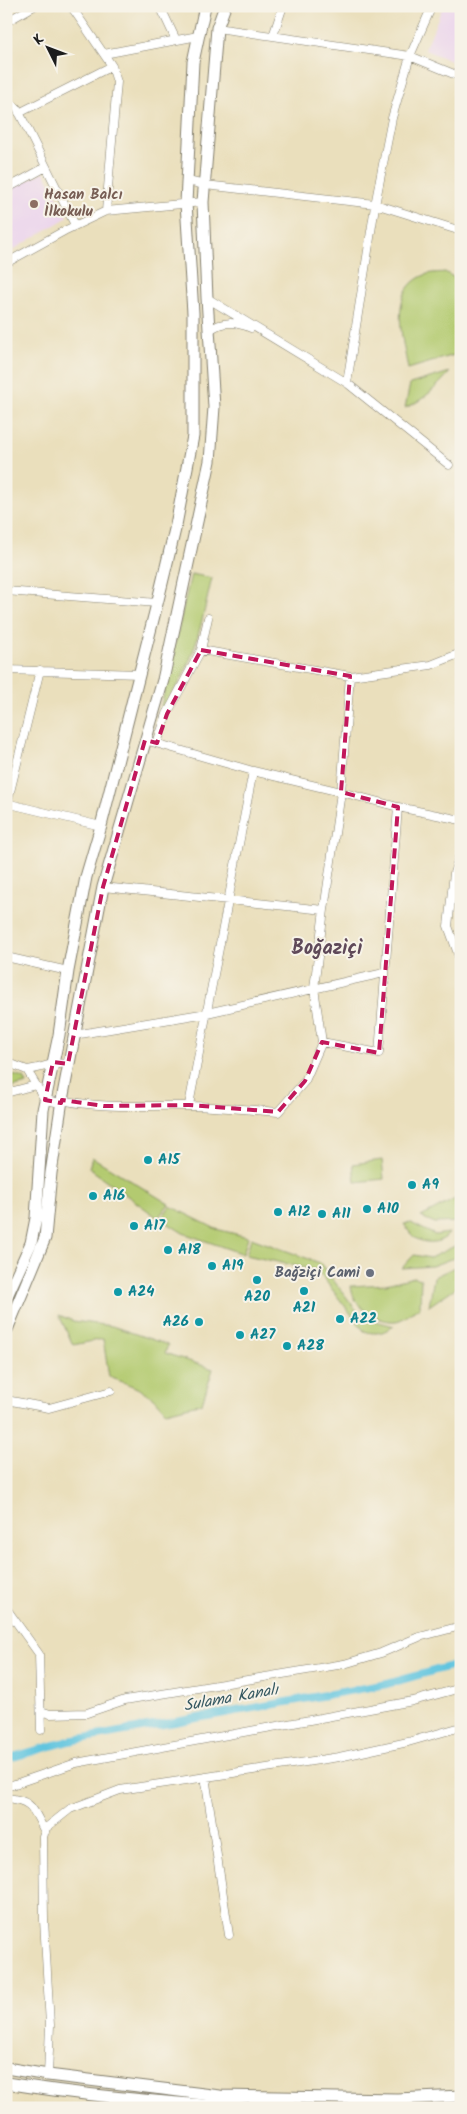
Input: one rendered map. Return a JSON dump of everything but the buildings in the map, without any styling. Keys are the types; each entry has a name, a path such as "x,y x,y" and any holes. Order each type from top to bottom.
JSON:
{"main road":[{"path":"6,1298 31,1243 36,1218 43,1110 86,877 140,674 176,526 193,436 193,313 186,202 193,62 205,6"},
{"path":"6,1332 45,1238 51,1173 68,1064 103,886 163,680 210,461 214,407 207,298 204,202 218,28 225,6"},
{"path":"6,2068 220,2096 397,2099 461,2096"},
{"path":"6,2083 54,2091 158,2102 247,2108"}],"street":[{"path":"6,22 34,6"},
{"path":"71,6 112,66 117,82 106,211"},
{"path":"160,6 176,40"},
{"path":"273,36 283,6"},
{"path":"347,383 375,204 392,118 410,56 432,6"},
{"path":"218,28 410,56 461,77"},
{"path":"104,54 198,36"},
{"path":"19,112 112,66"},
{"path":"6,104 12,104 19,112 76,225"},
{"path":"6,189 46,167"},
{"path":"187,183 192,182 375,204 461,231"},
{"path":"6,263 106,211 186,202 195,204 204,202"},
{"path":"207,298 347,383 449,465"},
{"path":"209,331 217,324 228,322 268,334"},
{"path":"6,591 157,603"},
{"path":"157,743 167,714 201,650 208,618"},
{"path":"201,650 350,676 430,664 461,653"},
{"path":"6,670 140,674"},
{"path":"40,670 7,805 100,826"},
{"path":"27,1070 45,1100 104,1106 189,1106 278,1112 305,1081 322,1042 314,988 341,792 350,676"},
{"path":"145,740 253,771 398,807 461,820"},
{"path":"189,1106 253,771"},
{"path":"322,1042 379,1053 398,807"},
{"path":"461,851 454,873 448,926 461,962"},
{"path":"103,886 324,910"},
{"path":"6,957 68,971"},
{"path":"74,1035 207,1013 384,973"},
{"path":"6,1062 27,1070 42,1068 53,1062 68,1064"},
{"path":"6,1092 36,1085"},
{"path":"6,1400 49,1408 111,1391"},
{"path":"6,1608 39,1654 41,1730"},
{"path":"41,1711 50,1714 87,1713 125,1700 344,1664 381,1653 419,1637 461,1626"},
{"path":"6,1787 76,1763 413,1701 461,1688"},
{"path":"48,2075 50,2025 44,1920 43,1837 46,1828 53,1821 70,1809 120,1790 339,1757 408,1742 461,1727"},
{"path":"208,1778 206,1783 228,1935"},
{"path":"6,1798 28,1803 33,1807 45,1832"}],"highlighted area":[{"path":"201,650 350,676 341,792 398,807 379,1053 322,1042 305,1081 278,1112 189,1105 104,1106 62,1100 61,1103 45,1100 53,1062 68,1064 103,887 145,740 157,743 167,714"}],"shaded area":[{"path":"443,6 461,6 461,65 425,50"},
{"name":"Hasan Balcı İlkokulu","path":"44,172 68,217 6,254 6,191"}],"green space":[{"path":"445,272 461,282 461,353 408,369 400,317 406,292 413,282 425,275"},
{"path":"450,372 429,393 405,408 410,384"},
{"path":"191,574 212,578 188,665 171,696 160,710"},
{"path":"6,1073 24,1078 27,1084 6,1089"},
{"path":"92,1157 169,1204 158,1218 89,1168"},
{"path":"382,1160 384,1179 355,1182 353,1164"},
{"path":"455,1199 461,1201 461,1222 435,1223 421,1217"},
{"path":"170,1206 216,1229 248,1237 243,1254 183,1233 161,1219"},
{"path":"411,1223 435,1235 449,1233 438,1241 418,1240 404,1224"},
{"path":"251,1238 320,1263 358,1312 375,1321 394,1326 379,1333 364,1331 321,1275 314,1270 246,1255"},
{"path":"461,1243 461,1255 432,1266 402,1268 414,1255 430,1258"},
{"path":"461,1264 461,1284 429,1306 434,1277"},
{"path":"414,1277 421,1279 420,1307 396,1321 381,1319 367,1312 352,1293 351,1286 386,1284"},
{"path":"59,1315 73,1321 112,1326 168,1345 165,1353 213,1369 202,1403 166,1412 148,1394 109,1377 103,1339 73,1345"}],"waterway":[{"name":"Sulama Kanalı","path":"6,1759 69,1741 387,1684 461,1663"}],"place":[{"name":"Hasan Balcı İlkokulu","path":"34,204"},
{"name":"A15","path":"148,1160"},
{"name":"A9","path":"412,1185"},
{"name":"A16","path":"93,1196"},
{"name":"A10","path":"367,1209"},
{"name":"A12","path":"278,1212"},
{"name":"A11","path":"322,1214"},
{"name":"A17","path":"134,1226"},
{"name":"A18","path":"168,1250"},
{"name":"A19","path":"212,1266"},
{"name":"Bağziçi Cami","path":"370,1273"},
{"name":"A20","path":"257,1280"},
{"name":"A21","path":"304,1291"},
{"name":"A24","path":"118,1292"},
{"name":"A22","path":"340,1319"},
{"name":"A26","path":"199,1322"},
{"name":"A27","path":"240,1335"},
{"name":"A28","path":"287,1346"}],"district":[{"name":"Boğaziçi","path":"327,949"}]}
